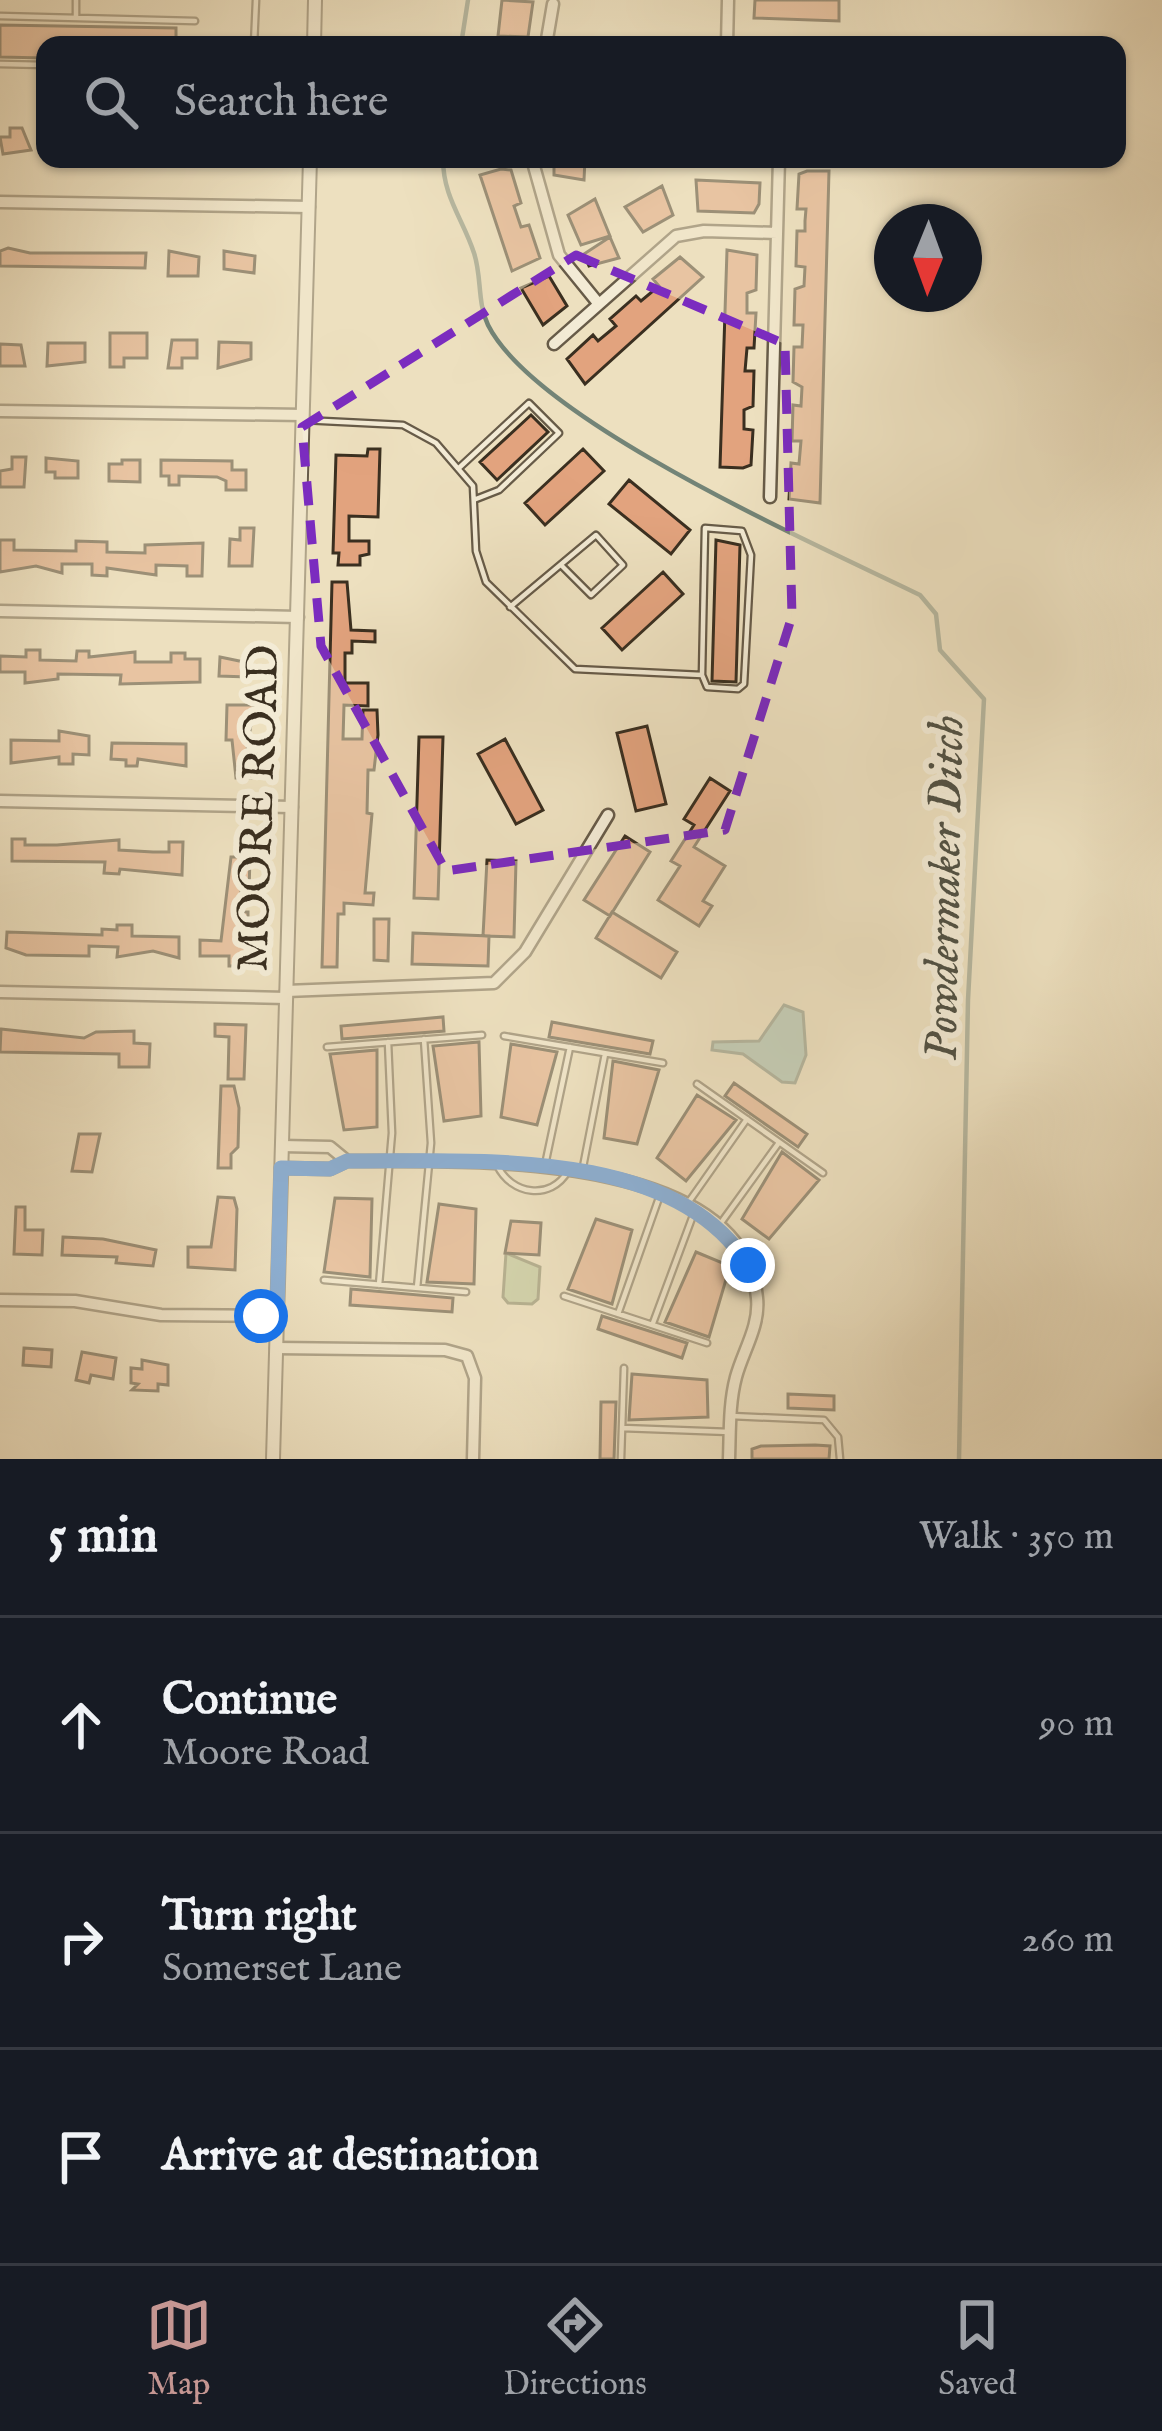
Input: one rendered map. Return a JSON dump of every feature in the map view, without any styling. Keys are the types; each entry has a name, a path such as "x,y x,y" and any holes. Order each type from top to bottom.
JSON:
{"street":[{"path":"314,36 315,0"},
{"path":"727,36 728,0"},
{"path":"548,36 553,4"},
{"name":"MOORE ROAD","path":"273,1459 310,168"},
{"path":"535,168 560,255 598,303"},
{"path":"770,497 778,168"},
{"path":"0,202 309,207"},
{"path":"554,344 676,236 704,231 777,233"},
{"path":"0,411 303,418"},
{"path":"0,611 298,617"},
{"path":"0,800 292,807"},
{"path":"0,992 286,995 494,983 526,952 608,815"},
{"path":"282,1146 330,1147 347,1161"},
{"path":"281,1168 330,1169 347,1161 389,1161 568,1170 661,1191 691,1207 718,1227 748,1265 757,1296 756,1322 734,1383 729,1459"},
{"path":"0,1300 75,1301 161,1315 277,1316"},
{"path":"276,1348 445,1350 466,1356 475,1378 473,1459"}],"lane":[{"path":"76,0 76,17"},
{"path":"254,36 256,0"},
{"path":"0,16 195,21"},
{"path":"0,64 36,65"},
{"path":"460,467 529,404 560,433 499,490 476,499"},
{"path":"303,418 404,425 421,431 460,467 476,499 479,567 510,607 574,669 702,675"},
{"path":"705,529 742,531 751,555 744,684 738,689 707,687 702,675 705,529"},
{"path":"510,607 596,535 623,565 591,595 562,566"},
{"path":"327,1047 482,1035"},
{"path":"504,1036 663,1063"},
{"path":"417,1288 431,1143 424,1040"},
{"path":"380,1285 389,1161 388,1042"},
{"path":"545,1168 570,1047"},
{"path":"582,1172 605,1053"},
{"path":"697,1084 823,1173"},
{"path":"652,1325 691,1207 747,1119"},
{"path":"718,1227 779,1142"},
{"path":"497,1165 510,1183 537,1191 560,1183 568,1170"},
{"path":"618,1314 661,1191"},
{"path":"324,1280 466,1292"},
{"path":"564,1296 707,1343"},
{"path":"622,1459 624,1368"},
{"path":"731,1416 824,1420 838,1437 840,1459"},
{"path":"622,1428 730,1432"}],"highlighted area":[{"path":"576,255 785,344 792,616 725,830 446,871 321,646 302,427"}],"green space":[{"path":"506,1253 540,1267 538,1299 532,1304 508,1303 503,1297"}],"water":[{"path":"784,1005 803,1012 806,1055 795,1083 782,1082 743,1054 712,1050 713,1042 759,1041"}],"building":[{"path":"502,0 533,2 528,36 498,36"},
{"path":"755,0 839,0 839,21 754,18"},
{"path":"0,25 176,28 176,36 36,36 36,58 0,57"},
{"path":"10,128 22,128 31,150 3,154 0,137 10,137"},
{"path":"554,168 585,168 584,180 554,175"},
{"path":"511,170 521,203 514,206 521,227 529,225 540,258 512,271 480,175"},
{"path":"829,171 820,503 789,499 791,463 799,464 801,441 792,441 793,405 801,406 802,387 793,382 794,347 802,347 803,325 794,325 795,289 804,286 805,267 796,266 797,231 805,231 806,209 797,209 799,174"},
{"path":"696,180 760,183 759,204 754,213 698,211"},
{"path":"662,186 673,215 643,232 625,207"},
{"path":"595,199 610,236 581,245 568,215"},
{"path":"610,237 619,258 589,266 584,254"},
{"path":"727,250 757,255 756,290 747,293 747,313 756,313 754,348 747,348 745,371 754,371 753,406 744,410 744,429 753,430 751,465 743,468 720,467"},
{"path":"0,251 30,253 146,253 145,268 0,266"},
{"path":"169,251 199,257 198,276 168,276"},
{"path":"224,251 255,256 254,273 224,269"},
{"path":"680,257 703,277 585,384 567,359 593,335 598,341 616,326 610,319 636,296 641,301 659,286 653,279"},
{"path":"549,276 567,306 543,325 521,288"},
{"path":"110,333 147,333 147,358 124,358 124,367 110,367"},
{"path":"172,340 197,340 197,358 182,358 182,368 168,368"},
{"path":"219,342 251,343 251,359 218,368"},
{"path":"48,343 85,343 85,362 47,366"},
{"path":"0,344 21,345 25,366 0,366"},
{"path":"531,415 548,432 497,480 480,462"},
{"path":"368,449 380,449 378,517 349,516 349,541 369,541 369,554 360,556 360,565 338,565 339,553 333,553 336,455 367,456"},
{"path":"583,449 604,471 545,525 525,503"},
{"path":"12,457 26,457 24,487 0,487 0,471 12,469"},
{"path":"46,458 78,461 78,478 55,478 55,472 46,472"},
{"path":"122,460 140,460 140,482 109,481 109,464 122,464"},
{"path":"161,460 232,461 232,470 246,470 246,490 226,490 226,481 217,477 179,476 179,485 169,485 169,476 161,476"},
{"path":"629,480 690,530 671,554 609,504"},
{"path":"240,528 254,528 252,566 229,566 230,539 240,540"},
{"path":"0,540 14,540 14,550 76,551 76,541 107,542 107,552 145,553 145,545 203,543 202,576 187,576 187,566 156,565 156,575 107,568 107,576 92,575 92,564 62,564 62,573 36,566 0,572"},
{"path":"716,540 740,545 736,682 712,681"},
{"path":"663,572 683,594 622,650 602,628"},
{"path":"332,582 347,582 351,630 375,631 375,642 352,641 352,653 345,653 345,683 368,683 368,706 344,705 343,739 362,739 363,710 377,710 374,770 368,770 367,813 372,814 365,893 374,893 373,905 344,903 344,914 338,914 337,967 322,967"},
{"path":"26,650 40,650 40,660 76,661 77,651 89,651 89,657 135,652 135,662 171,662 171,653 185,653 185,659 200,659 200,682 120,684 121,675 58,674 58,679 25,683 25,672 0,672 0,656 26,657"},
{"path":"220,657 249,663 248,677 219,676"},
{"path":"227,705 254,705 247,750 257,750 252,778 236,778 232,740 226,740"},
{"path":"647,726 666,804 636,811 617,733"},
{"path":"59,731 89,736 89,755 73,754 73,764 59,764 59,757 11,763 11,740 59,741"},
{"path":"419,737 443,737 438,899 414,898"},
{"path":"505,739 543,810 516,824 478,754"},
{"path":"112,743 186,744 186,766 138,759 137,766 126,766 126,760 111,759"},
{"path":"710,778 730,791 694,847 725,866 703,901 712,906 699,926 658,900 680,866 671,861 694,825 684,819"},
{"path":"625,836 650,852 610,916 584,900"},
{"path":"12,839 25,839 25,845 119,840 119,850 153,852 169,852 169,842 183,842 182,875 120,869 119,874 104,873 105,862 12,861"},
{"path":"231,857 250,857 249,891 241,891 241,912 248,912 248,966 229,966 229,956 200,956 200,940 221,941"},
{"path":"487,860 516,861 514,937 483,936"},
{"path":"612,912 677,952 661,978 596,938"},
{"path":"374,919 389,919 388,961 374,960"},
{"path":"117,925 132,925 132,936 179,937 179,958 153,951 117,957 118,947 89,946 89,956 26,955 6,948 7,932 102,935 102,929 117,930"},
{"path":"413,933 489,936 488,966 412,964"},
{"path":"443,1017 444,1031 342,1039 341,1026"},
{"path":"552,1022 653,1041 650,1054 549,1037"},
{"path":"215,1024 246,1025 244,1079 228,1079 229,1037 215,1036"},
{"path":"1,1029 84,1038 96,1032 134,1031 134,1043 150,1044 149,1067 119,1067 119,1054 0,1052"},
{"path":"479,1042 481,1116 444,1121 433,1046"},
{"path":"511,1044 557,1052 537,1125 501,1117"},
{"path":"377,1050 377,1127 344,1130 330,1054"},
{"path":"613,1061 659,1070 637,1144 604,1138"},
{"path":"734,1083 807,1134 798,1147 725,1096"},
{"path":"221,1086 234,1086 239,1108 238,1147 231,1154 231,1168 218,1168"},
{"path":"697,1095 736,1120 686,1181 657,1158"},
{"path":"79,1134 100,1134 92,1172 72,1171"},
{"path":"782,1152 819,1180 769,1239 742,1219"},
{"path":"218,1197 234,1198 237,1209 235,1270 188,1267 188,1247 211,1247"},
{"path":"335,1198 372,1199 370,1277 324,1272"},
{"path":"439,1204 476,1209 474,1284 427,1282"},
{"path":"16,1207 25,1207 25,1230 43,1230 42,1255 14,1254"},
{"path":"596,1219 632,1230 612,1304 568,1289"},
{"path":"511,1221 541,1223 539,1255 505,1253"},
{"path":"63,1237 156,1250 153,1266 116,1263 117,1257 62,1255"},
{"path":"696,1252 730,1266 709,1337 665,1322"},
{"path":"351,1289 453,1298 452,1312 350,1305"},
{"path":"602,1316 687,1343 682,1358 598,1329"},
{"path":"24,1348 52,1350 51,1367 23,1365"},
{"path":"82,1352 116,1358 113,1379 91,1375 89,1383 76,1380"},
{"path":"142,1360 168,1365 168,1385 158,1384 158,1391 132,1390 138,1384 131,1383 131,1368 142,1369"},
{"path":"632,1374 707,1380 708,1417 629,1420"},
{"path":"788,1394 834,1396 834,1410 788,1408"},
{"path":"601,1402 616,1402 614,1459 600,1459"},
{"path":"761,1446 830,1446 829,1459 752,1459 752,1449"}],"waterway":[{"name":"Powdermaker Ditch","path":"462,36 468,0"},
{"name":"Powdermaker Ditch","path":"444,168 476,262 488,325 516,362 562,401 684,478 920,595 936,614 940,650 984,699 968,1000 959,1459"}],"route":[{"path":"261,1316 277,1316 281,1168 330,1169 347,1161 545,1168 631,1182 661,1191 695,1210 718,1227 748,1265"}]}
